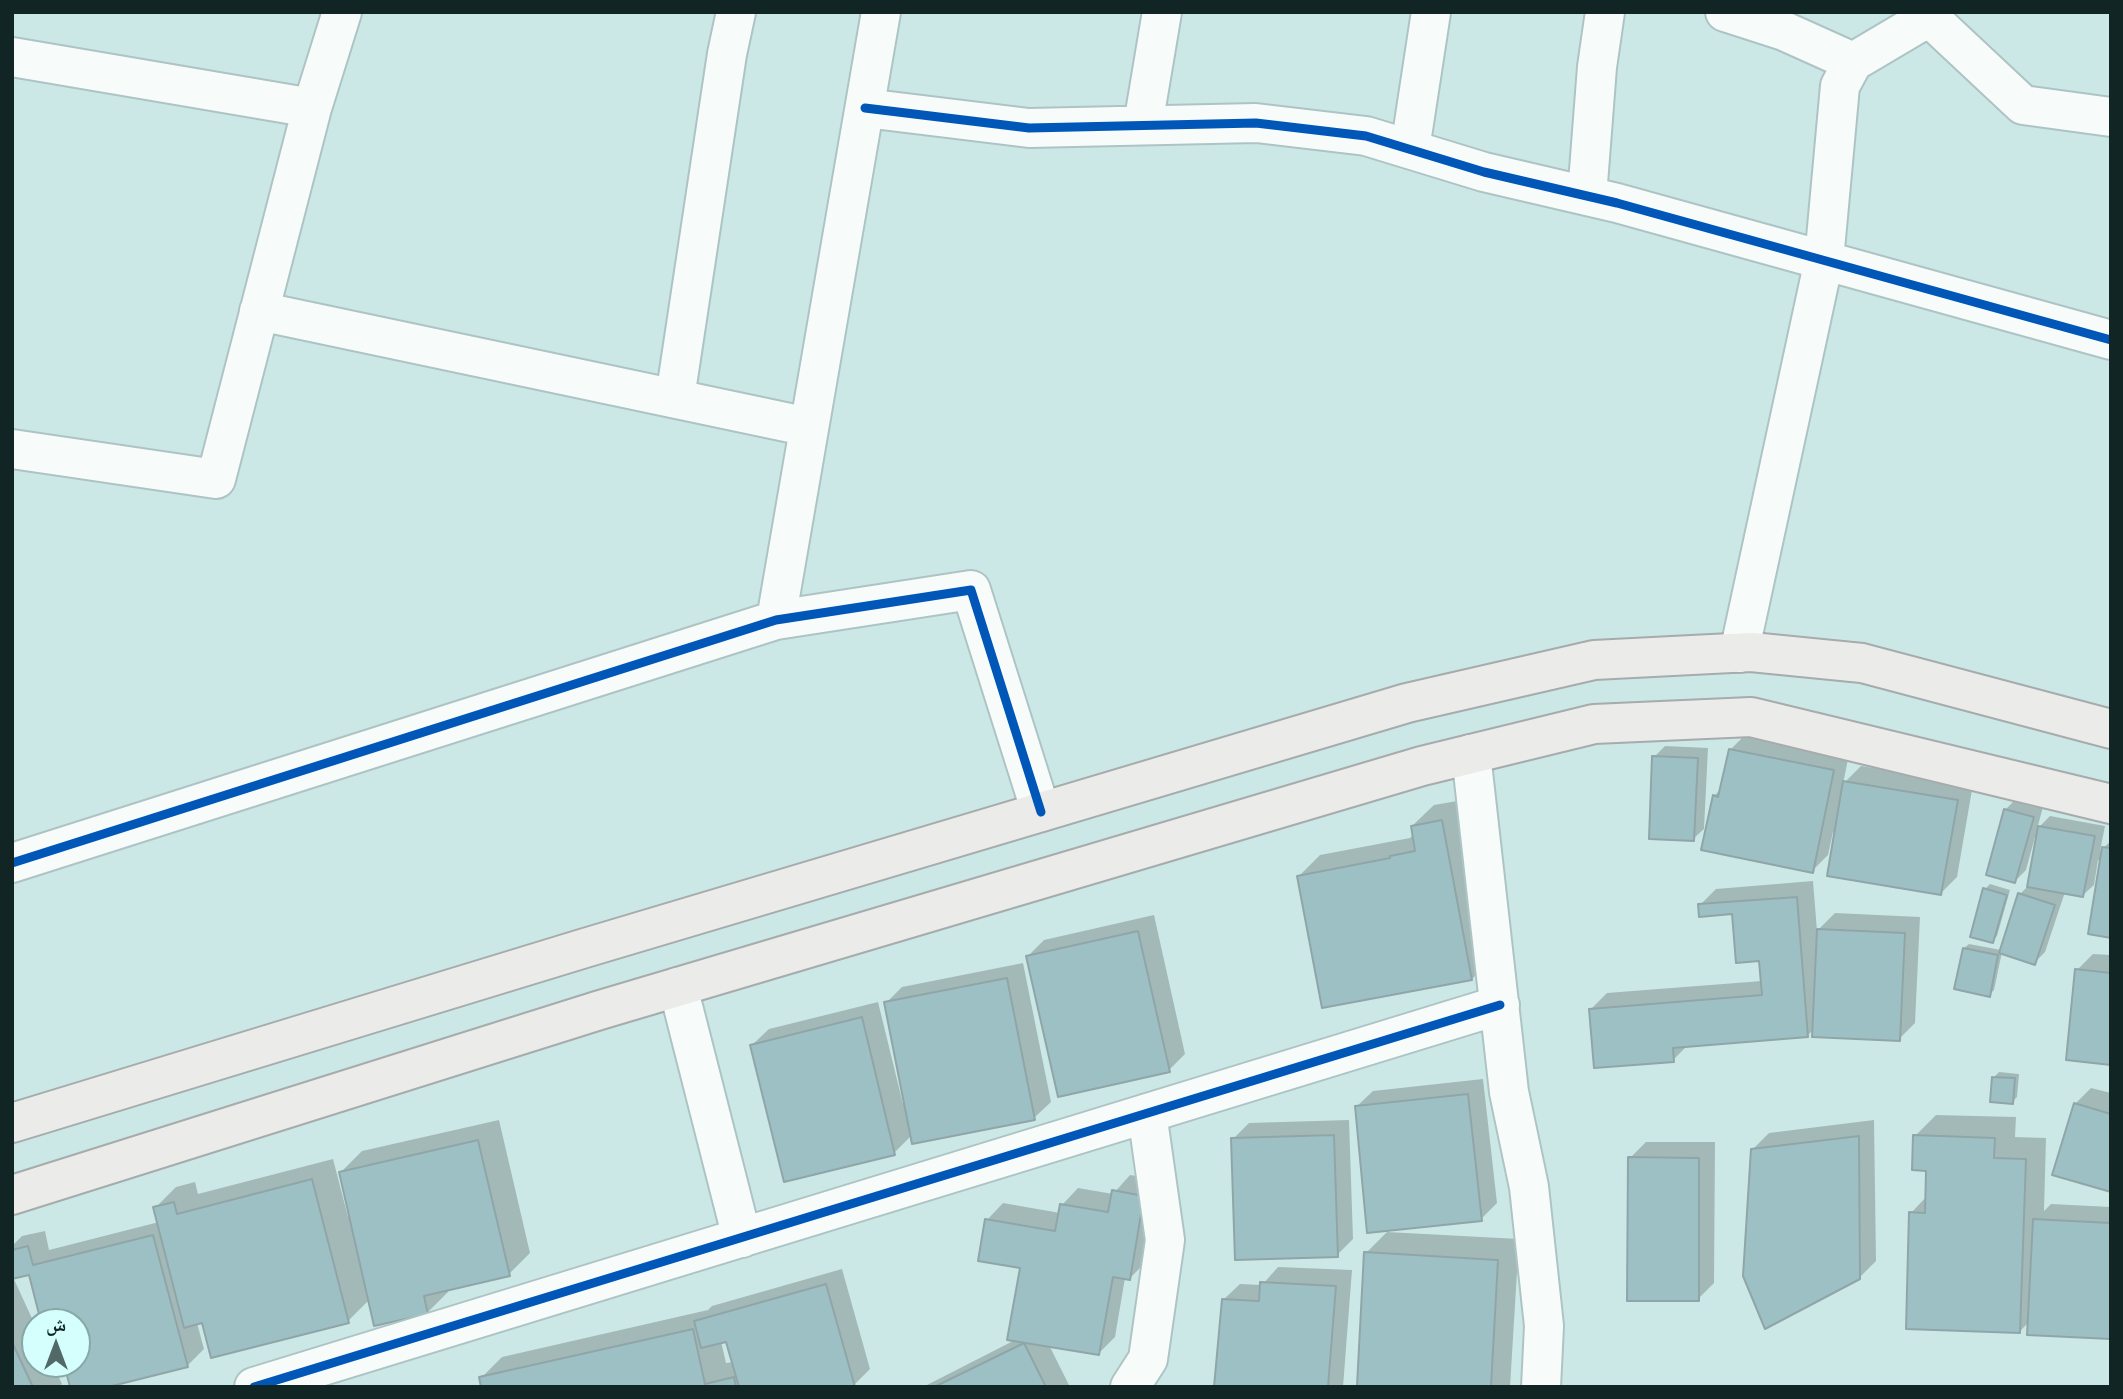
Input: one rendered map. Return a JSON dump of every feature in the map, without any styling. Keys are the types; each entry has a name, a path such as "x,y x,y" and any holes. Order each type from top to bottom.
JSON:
{"main road":[{"path":"12,1123 1406,703 1594,660 1739,653 1862,663 2111,729"},
{"path":"12,1195 678,987 1422,766 1594,724 1751,717 2111,804"}],"street":[{"path":"12,449 216,480 312,108 342,12"},
{"path":"675,398 727,54 736,12"},
{"path":"776,620 881,12"},
{"path":"1143,125 1162,12"},
{"path":"1410,149 1431,12"},
{"path":"1587,196 1597,67 1605,12"},
{"path":"1725,12 1784,32 1853,62"},
{"path":"1739,653 1824,260 1840,86 1853,62 1931,15 2023,105 2111,117"},
{"path":"12,57 312,108"},
{"path":"865,108 1029,128 1256,123 1366,136 1484,172 1587,196 2111,340"},
{"path":"259,312 809,427"},
{"path":"12,863 776,620 971,590 1041,812"},
{"path":"1471,754 1509,1092 1529,1187 1544,1326 1541,1387"},
{"path":"678,987 742,1238"},
{"path":"254,1387 1500,1005"},
{"path":"1130,1387 1148,1359 1165,1240 1147,1113"}],"building":[{"path":"1729,749 1834,770 1813,873 1701,850 1713,795 1718,797"},
{"path":"1652,756 1698,758 1694,841 1649,839"},
{"path":"1843,781 1958,800 1941,895 1827,876"},
{"path":"2004,809 2034,817 2015,883 1986,875"},
{"path":"1442,820 1472,980 1322,1008 1297,876 1415,851 1411,826"},
{"path":"2038,826 2095,836 2083,897 2027,887"},
{"path":"2102,847 2111,848 2111,938 2088,934"},
{"path":"1983,888 2007,895 1993,943 1970,937"},
{"path":"2018,893 2055,905 2035,965 1999,953"},
{"path":"1797,897 1808,1037 1673,1048 1674,1062 1594,1068 1589,1009 1762,995 1759,961 1736,963 1732,914 1699,917 1698,904"},
{"path":"1817,929 1905,933 1900,1041 1812,1037"},
{"path":"1138,931 1170,1072 1058,1097 1026,956"},
{"path":"1963,948 1998,955 1990,997 1954,989"},
{"path":"2075,969 2111,973 2111,1065 2066,1060"},
{"path":"1007,978 1035,1120 912,1144 884,1002"},
{"path":"862,1017 895,1155 784,1182 750,1045"},
{"path":"1992,1077 2015,1078 2013,1104 1990,1102"},
{"path":"1468,1094 1482,1221 1367,1233 1355,1106"},
{"path":"2074,1103 2111,1114 2111,1192 2052,1175"},
{"path":"1334,1135 1338,1257 1235,1260 1231,1138"},
{"path":"1913,1135 1995,1138 1994,1158 2026,1159 2020,1333 1906,1329 1909,1212 1925,1213 1926,1171 1912,1170"},
{"path":"1859,1136 1860,1279 1765,1329 1743,1276 1751,1149"},
{"path":"478,1140 510,1276 424,1296 428,1314 374,1326 339,1172"},
{"path":"1628,1157 1699,1158 1699,1301 1627,1301"},
{"path":"312,1179 349,1323 211,1358 202,1323 184,1328 153,1207 174,1202 177,1214"},
{"path":"1112,1190 1144,1196 1130,1280 1113,1277 1099,1355 1007,1340 1020,1268 978,1261 985,1219 1055,1231 1060,1204 1108,1212"},
{"path":"2033,1219 2111,1223 2111,1339 2027,1335"},
{"path":"153,1235 188,1367 108,1387 70,1387 68,1378 91,1378 91,1308 37,1308 29,1275 12,1279 12,1250 28,1246 33,1265"},
{"path":"1364,1252 1498,1260 1491,1387 1357,1386"},
{"path":"1260,1282 1336,1286 1328,1387 1214,1387 1222,1299 1259,1301"},
{"path":"826,1284 855,1387 739,1387 726,1342 701,1348 694,1321"},
{"path":"693,1329 705,1384 734,1377 736,1387 481,1387 479,1377"},
{"path":"12,1342 21,1361 21,1378 29,1378 33,1387 12,1387"},
{"path":"1024,1343 1046,1387 934,1387"}],"cycle path":[{"path":"865,108 1029,128 1256,123 1366,136 1484,172 1617,203 2111,340"},
{"path":"12,863 776,620 971,590 1041,812"},
{"path":"254,1387 1500,1005"}]}
